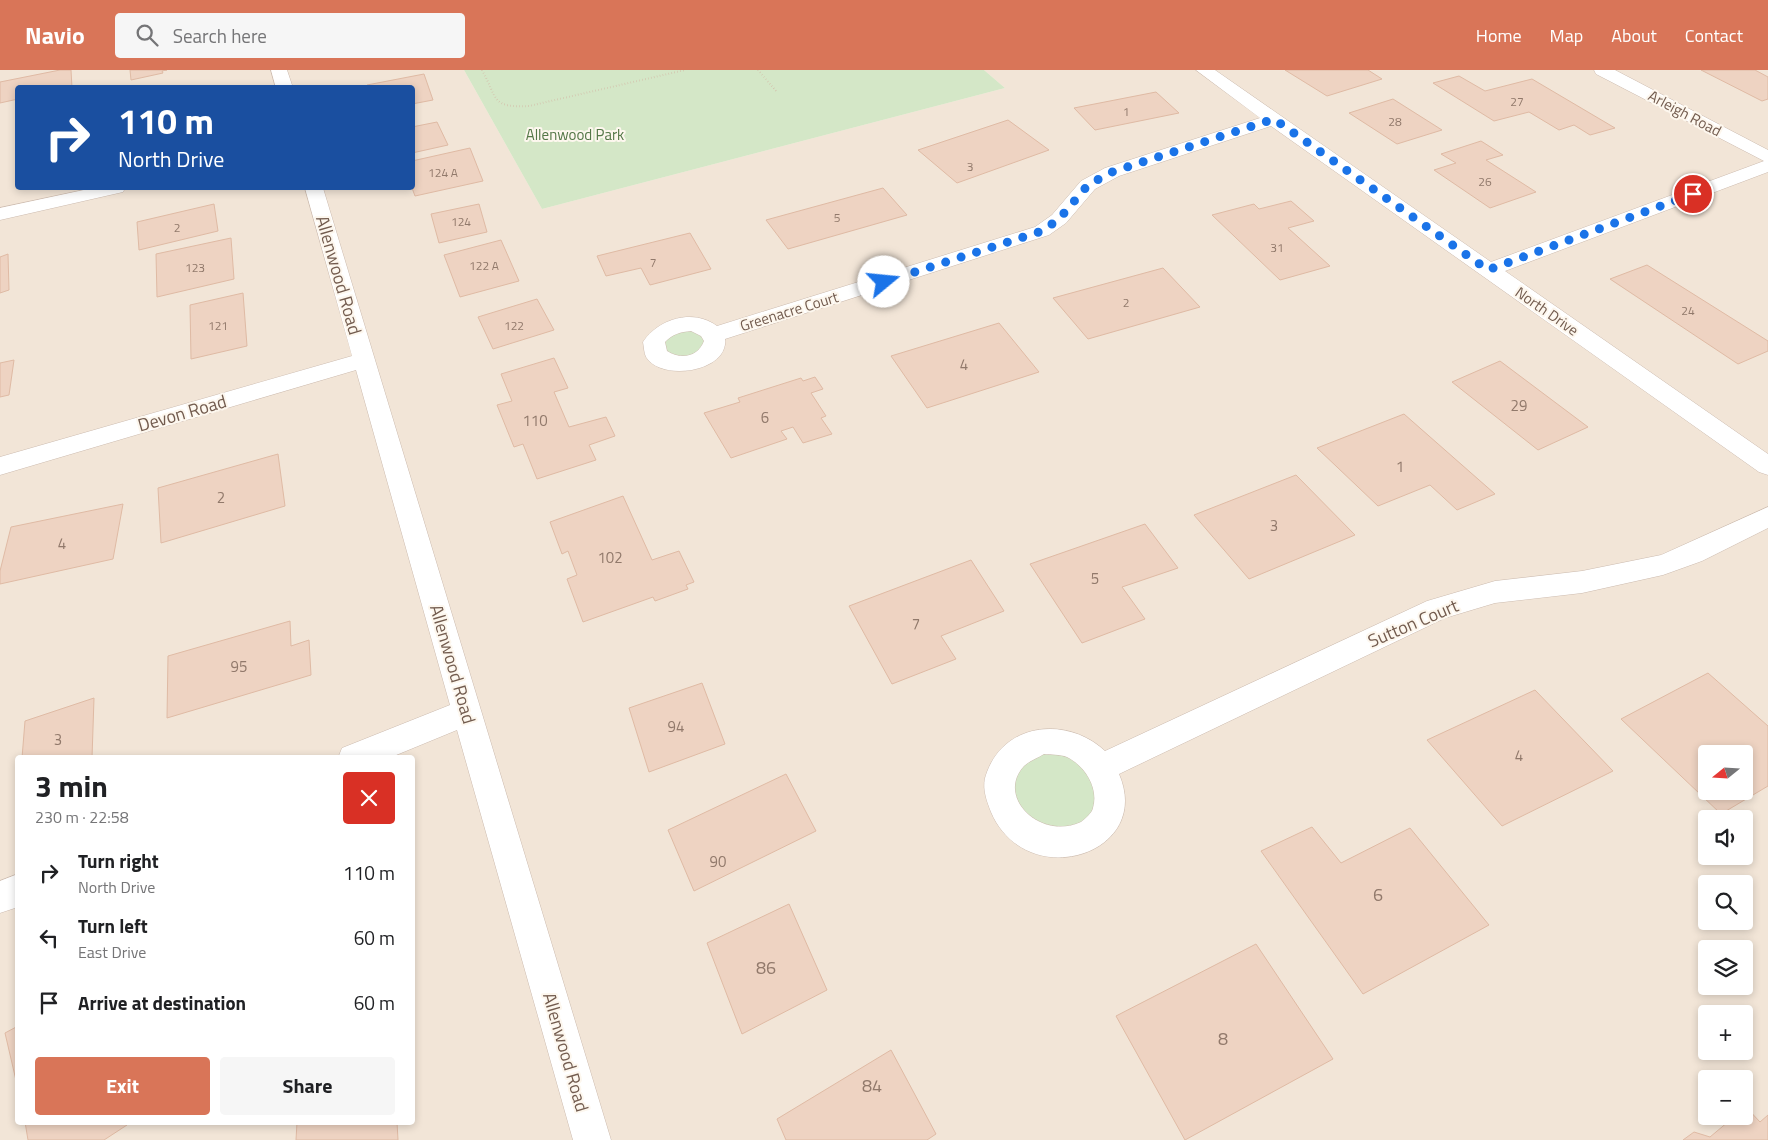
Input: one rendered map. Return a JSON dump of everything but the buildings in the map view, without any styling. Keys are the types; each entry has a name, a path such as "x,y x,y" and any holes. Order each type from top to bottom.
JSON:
{"street":[{"path":"280,70 284,85"},
{"name":"North Drive","path":"1204,70 1768,466"},
{"name":"Arleigh Road","path":"1602,70 1768,157"},
{"name":"Greenacre Court","path":"713,335 1042,231 1059,219 1088,185 1112,172 1274,119"},
{"path":"1488,270 1768,166"},
{"path":"0,214 107,190"},
{"name":"Allenwood Road","path":"315,190 592,1140"},
{"name":"Devon Road","path":"0,466 364,360"},
{"name":"Sutton Court","path":"1101,768 1437,609 1495,592 1582,582 1663,565 1693,554 1768,517"},
{"path":"360,755 467,712"},
{"path":"0,897 15,891"}],"path":[{"path":"482,70 490,85 494,99 508,107 553,101 686,70"},
{"path":"758,70 777,92"}],"shaded area":[{"path":"0,70 464,70 542,209 1005,88 984,70 1768,70 1768,1140 0,1140"}],"green space":[{"name":"Allenwood Park","path":"464,70 984,70 1005,88 542,209"},
{"path":"671,327 713,335 686,364 654,342"},
{"path":"1025,746 1089,755 1099,828 1022,830 1002,769"}],"route":[{"path":"884,282 1016,241 1042,231 1059,219 1088,185 1112,172 1274,119 1488,270 1693,194"}]}
